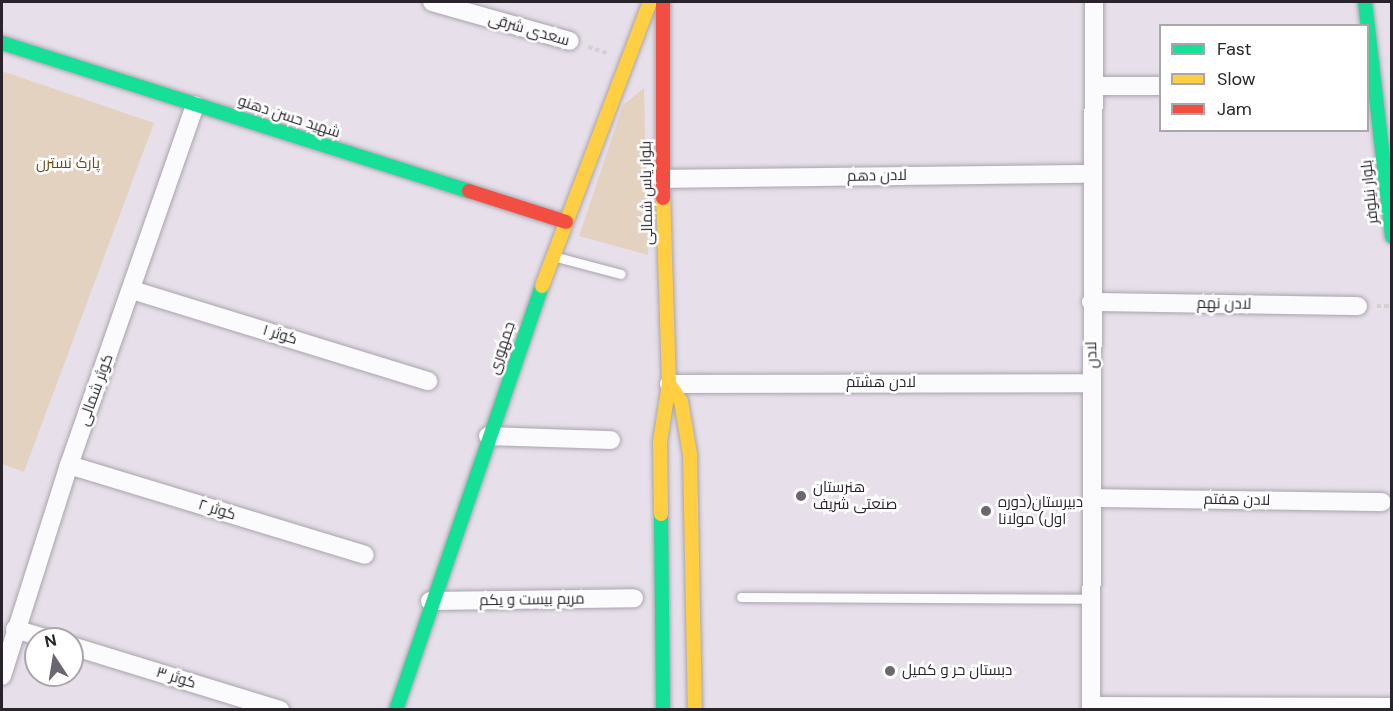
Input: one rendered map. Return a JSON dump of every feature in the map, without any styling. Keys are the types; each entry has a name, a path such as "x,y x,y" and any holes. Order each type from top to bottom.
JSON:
{"street":[{"name":"سعدی شرقی","path":"432,2 570,42"},
{"name":"جمهوری","path":"396,710 430,601 552,256 625,58 650,2"},
{"name":"بلوار یاس شمالی","path":"663,2 662,179 669,384 660,442 663,710"},
{"name":"لادن","path":"1091,708 1094,2"},
{"name":"بلوار نیلوفر","path":"1365,2 1368,24"},
{"name":"بلوار نیلوفر","path":"1369,37 1392,236"},
{"name":"شهید حسن دهنو","path":"2,44 566,222"},
{"path":"1094,86 1159,86"},
{"name":"کوثر شمالی","path":"2,676 15,629 69,465 195,105"},
{"name":"لادن دهم","path":"662,179 1093,174"},
{"name":"کوثر ۱","path":"132,290 428,381"},
{"name":"لادن نهم","path":"1091,302 1358,306"},
{"name":"لادن هشتم","path":"669,384 1092,383"},
{"name":"بلوار یاس شمالی","path":"669,384 681,401 690,454 695,710"},
{"path":"488,436 611,440"},
{"name":"کوثر ۲","path":"69,465 365,555"},
{"name":"لادن هفتم","path":"1092,498 1382,502"},
{"name":"مریم بیست و یکم","path":"430,601 634,598"},
{"path":"15,629 24,632"},
{"name":"کوثر ۳","path":"84,650 280,710"},
{"path":"1091,708 1392,707"}],"lane":[{"path":"552,256 621,274"},
{"path":"741,597 1091,599"}],"path":[{"name":"سعدی شرقی","path":"570,42 625,58"}],"green space":[{"name":"پارک نسترن","path":"2,71 154,123 24,472 2,464"},
{"path":"644,88 648,255 579,236 623,105"}],"traffic: fast":[{"path":"1365,2 1368,24"},
{"path":"1369,37 1392,236"},
{"path":"2,43 469,191"},
{"path":"396,710 542,286"},
{"path":"661,514 663,710"}],"traffic: slow":[{"path":"542,286 650,2"},
{"path":"661,514 660,442 669,384 663,198"},
{"path":"669,384 681,401 690,454 695,710"}],"traffic: jam":[{"path":"663,2 663,198"},
{"path":"469,191 566,222"}],"place":[{"name":"هنرستان صنعتی شریف","path":"801,496"},
{"name":"دبیرستان(دوره اول) مولانا","path":"986,511"},
{"name":"دبستان حر و کمیل","path":"890,671"}]}
